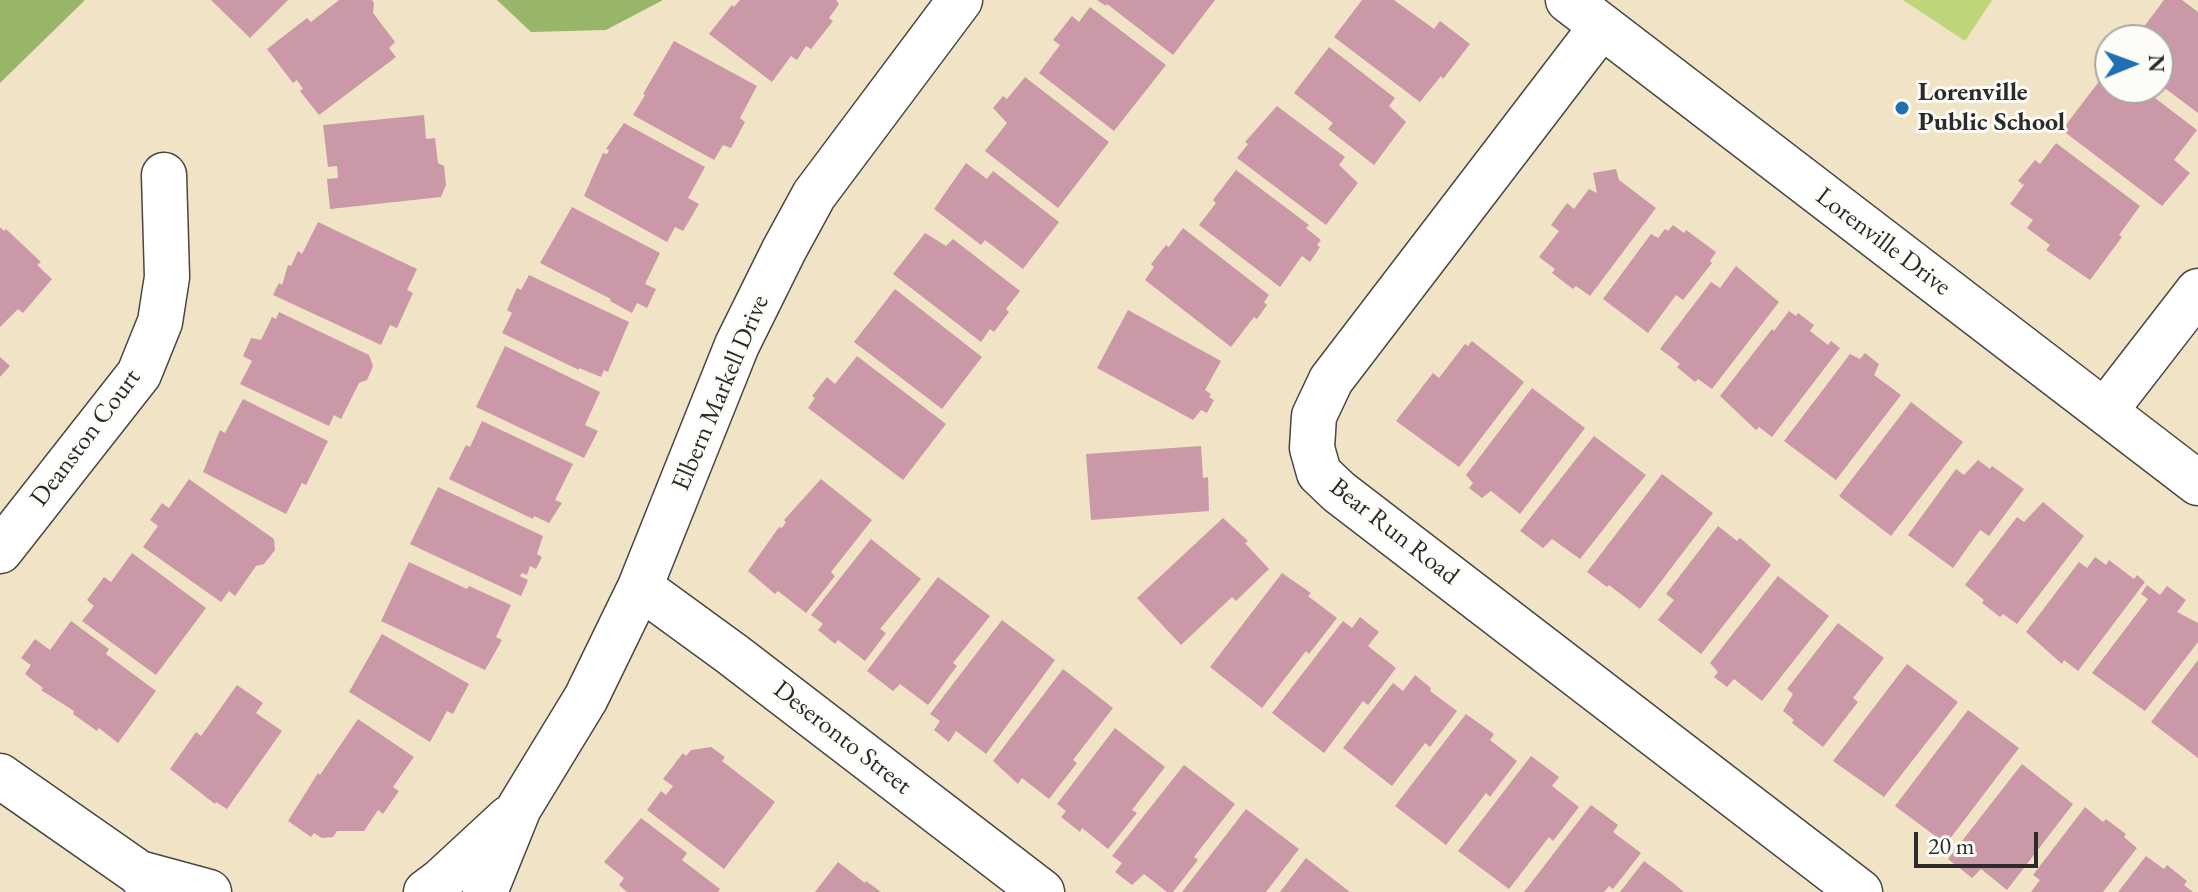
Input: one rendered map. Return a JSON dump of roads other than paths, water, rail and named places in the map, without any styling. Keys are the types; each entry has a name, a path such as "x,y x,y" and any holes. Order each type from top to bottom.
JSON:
{"street":[{"name":"Elbern Markell Drive","path":"485,892 519,808 586,698 640,587 737,345 784,250 814,195 960,0"},
{"name":"Lorenville Drive","path":"1568,0 2198,483"},
{"name":"Bear Run Road","path":"1601,27 1331,380 1314,416 1312,448 1315,460 1319,473 1339,492 1860,892"},
{"name":"Deanston Court","path":"0,551 139,374 160,322 167,277 164,175"},
{"path":"2105,411 2198,291"},
{"name":"Deseronto Street","path":"640,587 1042,892"},
{"path":"0,776 146,882 209,892"},
{"name":"Elbern Markell Drive","path":"426,892 519,808"}],"place":[{"name":"Lorenville Public School","path":"1902,108"}]}
